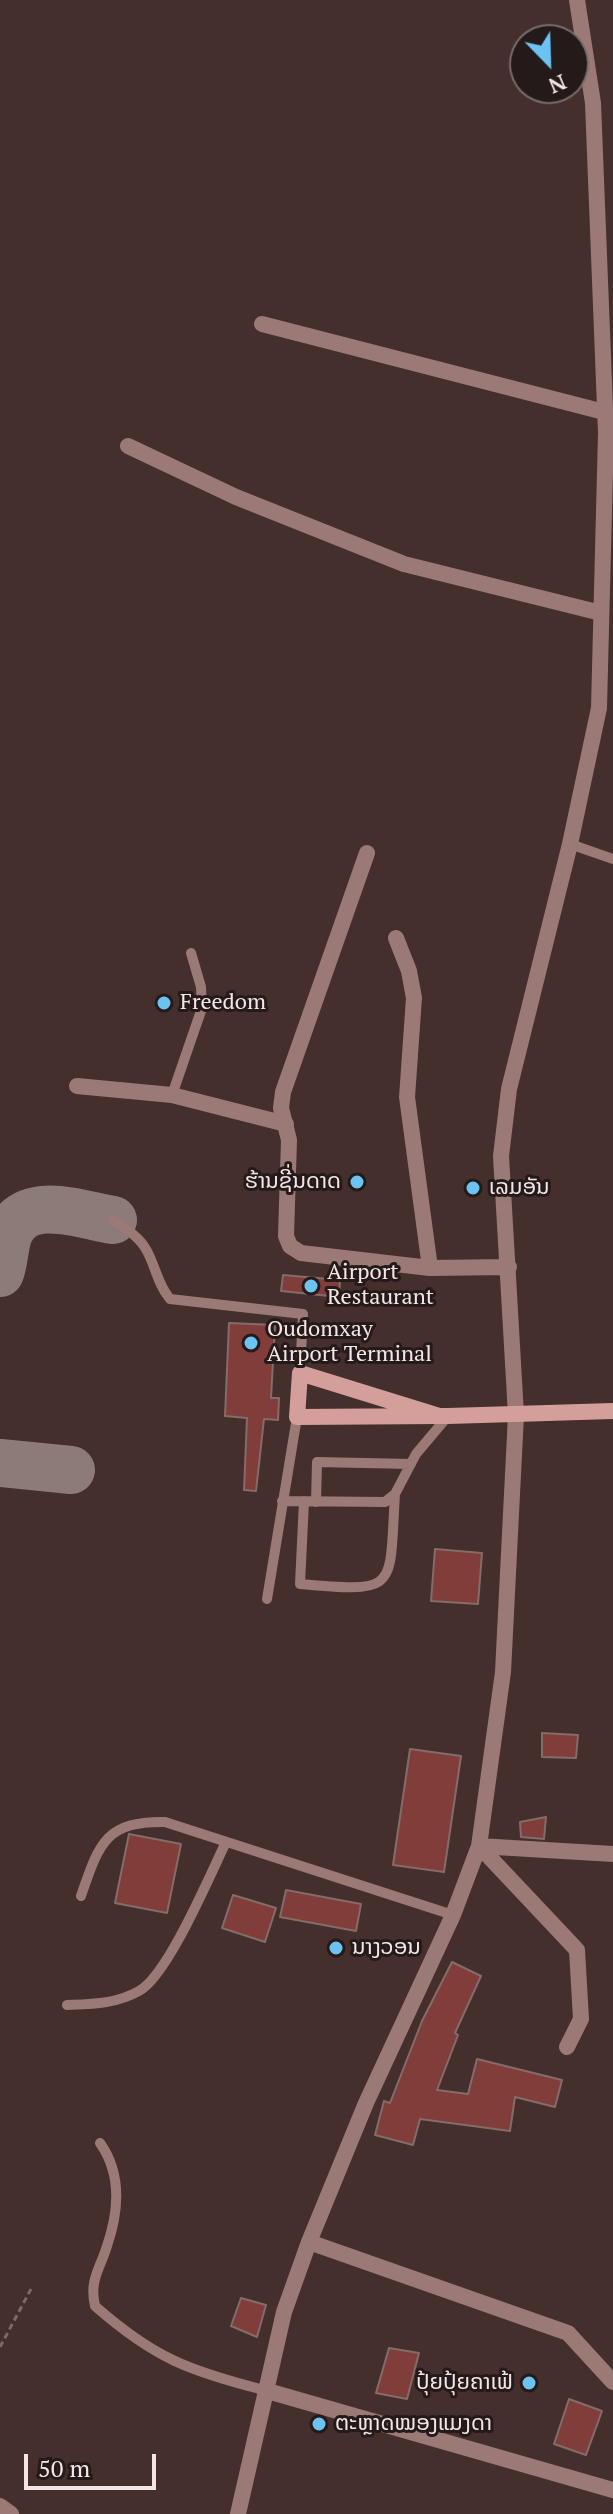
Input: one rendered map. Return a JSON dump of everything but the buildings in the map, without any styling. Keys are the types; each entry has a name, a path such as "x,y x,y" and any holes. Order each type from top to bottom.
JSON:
{"street":[{"path":"238,2514 284,2312 309,2242 366,2103 453,1915 479,1846 503,1672 516,1415 501,1156 509,1089 570,844 599,708 610,434 604,412 593,103 577,0"},
{"path":"262,324 604,412"},
{"path":"128,446 236,497 404,564 601,613"},
{"path":"367,853 283,1092 281,1108 289,1140 286,1236 290,1246 301,1253 430,1268 509,1267"},
{"path":"396,938 409,971 414,998 407,1097 430,1268"},
{"path":"77,1086 172,1095 286,1124"},
{"path":"444,1416 300,1373 297,1417 444,1416 516,1415 613,1411"},
{"path":"479,1846 613,1854"},
{"path":"479,1846 577,1950 581,2019 567,2047"},
{"path":"309,2242 568,2333 613,2382"},
{"path":"264,2390 613,2490"},
{"path":"0,2506 11,2514"}],"lane":[{"path":"570,844 613,859"},
{"path":"172,1095 202,1008 201,987 191,953"},
{"path":"113,1220 135,1235 146,1249 158,1281 170,1299 303,1314 300,1373"},
{"path":"411,1464 317,1462 300,1584 360,1589 383,1581 388,1569 395,1494 411,1464 444,1416"},
{"path":"267,1599 297,1417"},
{"path":"282,1501 371,1504 385,1502 395,1494"},
{"path":"81,1896 97,1852 112,1831 135,1821 165,1822 453,1915"},
{"path":"67,2005 114,2002 142,1990 161,1970 226,1842"},
{"path":"100,2143 113,2161 117,2194 107,2249 93,2277 95,2306 135,2341 170,2361 264,2390"}],"path":[{"path":"0,2347 31,2289"}],"taxiway":[{"path":"0,1273 10,1231 18,1220 29,1213 57,1210 113,1220"},
{"path":"0,1463 71,1470"}],"place":[{"name":"Freedom","path":"164,1003"},
{"name":"ຮ້ານຊີ່ນດາດ","path":"357,1182"},
{"name":"ເລມອັນ","path":"473,1188"},
{"name":"Airport Restaurant","path":"311,1286"},
{"name":"Oudomxay Airport Terminal","path":"251,1343"},
{"name":"ນາງວອນ","path":"336,1948"},
{"name":"ປຸ້ຍປຸ້ຍຄາເຟ້","path":"529,2383"},
{"name":"ຕະຫຼາດໝອງແມງດາ","path":"319,2424"}]}
